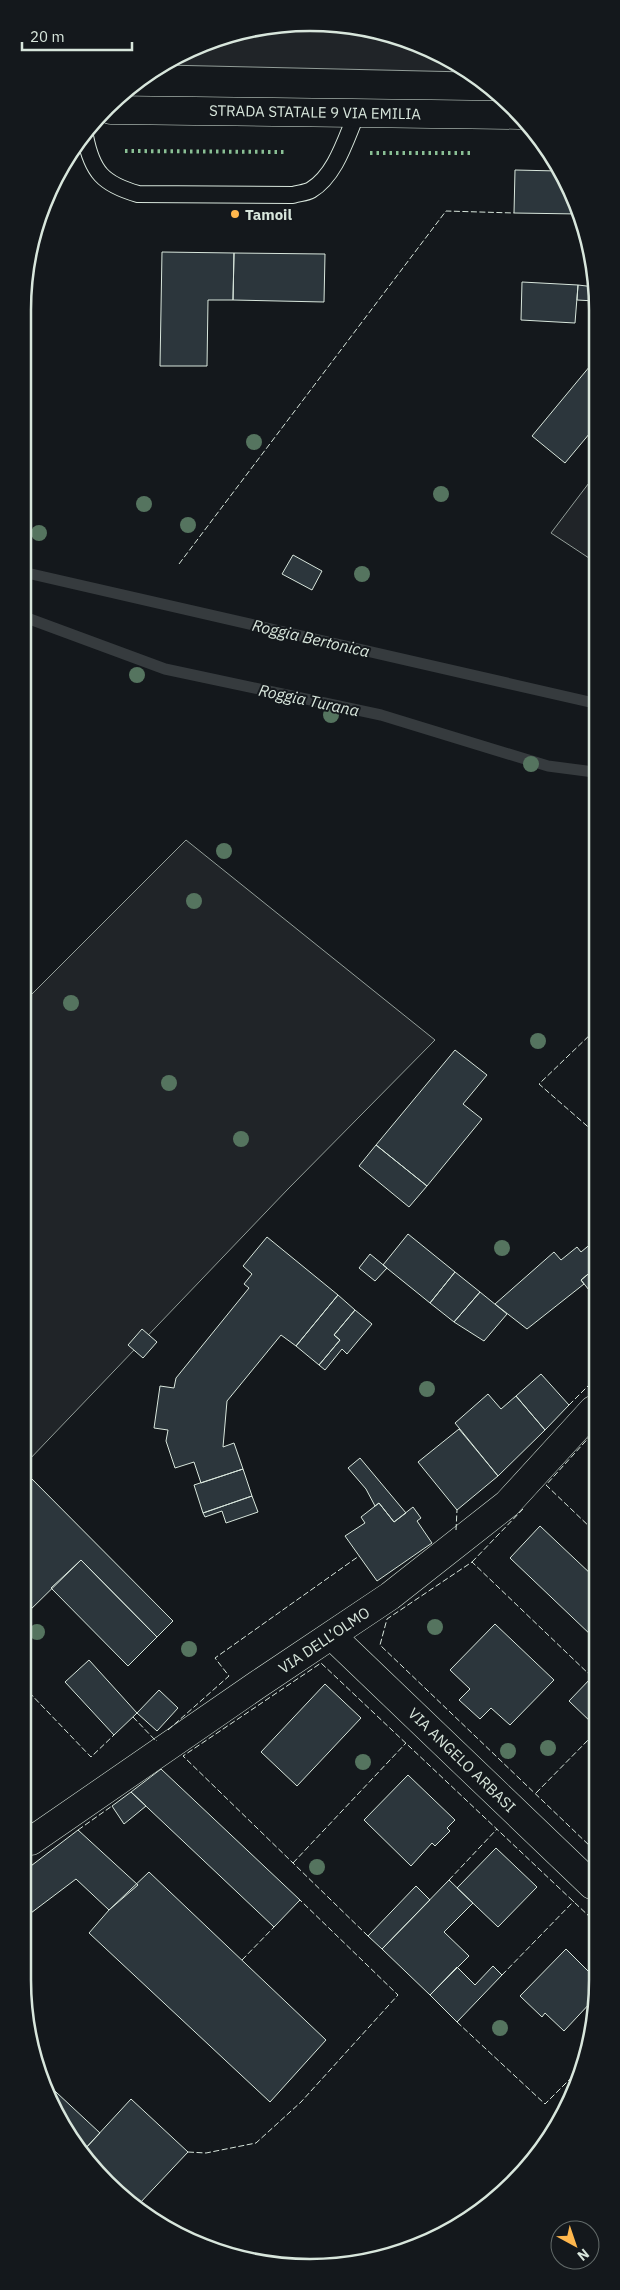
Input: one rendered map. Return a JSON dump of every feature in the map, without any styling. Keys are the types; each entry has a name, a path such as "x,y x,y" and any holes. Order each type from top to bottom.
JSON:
{"street":[{"name":"STRADA STATALE 9 VIA EMILIA","path":"116,110 509,115"},
{"name":"VIA DELL’OLMO","path":"31,1841 390,1596 507,1504 589,1414"},
{"name":"VIA ANGELO ARBASI","path":"332,1636 589,1882"}],"lane":[{"path":"86,144 89,158 98,174 116,187 138,194 292,195 310,191 323,181 332,167 357,113"}],"shaded area":[{"path":"310,31 364,37 400,46 417,52 454,72 178,65 203,52 238,41 274,34"},
{"path":"589,483 589,558 551,533"},
{"path":"186,840 435,1040 288,1189 31,1458 31,995"}],"building":[{"path":"515,170 551,171 572,214 514,213"},
{"path":"162,252 234,253 233,300 208,300 207,366 160,366"},
{"path":"234,253 325,254 324,302 233,300"},
{"path":"522,282 578,285 575,323 521,320"},
{"path":"578,285 587,286 588,301 577,300"},
{"path":"589,367 589,434 565,463 532,436"},
{"path":"293,555 322,571 312,590 282,574"},
{"path":"455,1050 487,1075 463,1104 482,1119 427,1186 376,1145"},
{"path":"376,1145 427,1186 409,1207 359,1166"},
{"path":"408,1234 455,1272 430,1303 383,1265"},
{"path":"267,1237 338,1295 296,1346 281,1335 227,1401 223,1447 234,1443 243,1469 201,1483 194,1462 175,1468 166,1441 168,1430 154,1428 160,1386 174,1388 176,1378 249,1288 244,1284 252,1274 243,1266"},
{"path":"589,1245 589,1273 581,1280 584,1284 527,1329 495,1304 554,1252 561,1260 577,1247 581,1252"},
{"path":"370,1254 387,1268 375,1281 359,1268"},
{"path":"455,1272 480,1292 454,1322 430,1303"},
{"path":"589,1273 589,1290 581,1280"},
{"path":"480,1292 507,1314 484,1341 454,1322"},
{"path":"338,1295 355,1310 334,1335 340,1340 319,1365 296,1346"},
{"path":"355,1310 372,1324 347,1354 342,1349 325,1370 319,1365 340,1340 334,1335"},
{"path":"142,1329 157,1342 143,1358 128,1345"},
{"path":"541,1374 569,1405 545,1430 516,1396"},
{"path":"488,1394 501,1409 516,1396 545,1430 498,1476 455,1423"},
{"path":"459,1429 498,1476 457,1510 418,1462"},
{"path":"360,1458 406,1513 394,1522 379,1503 375,1506 366,1489 348,1468"},
{"path":"243,1469 252,1496 203,1513 194,1485"},
{"path":"31,1478 173,1621 157,1637 81,1560 31,1609"},
{"path":"252,1496 258,1512 226,1523 222,1511 205,1517 203,1513"},
{"path":"379,1503 394,1522 413,1507 421,1518 417,1521 432,1543 377,1581 345,1536 365,1523 361,1517"},
{"path":"540,1526 589,1572 589,1633 510,1558"},
{"path":"81,1560 157,1637 128,1666 51,1588"},
{"path":"495,1624 554,1680 510,1725 491,1708 480,1719 459,1700 470,1689 450,1670"},
{"path":"89,1660 137,1713 114,1735 65,1682"},
{"path":"589,1680 589,1720 569,1701"},
{"path":"325,1684 361,1718 297,1786 261,1752"},
{"path":"159,1690 178,1708 157,1731 137,1713"},
{"path":"161,1769 300,1900 274,1927 131,1792"},
{"path":"408,1775 455,1820 447,1828 450,1831 435,1846 432,1843 411,1866 364,1820"},
{"path":"131,1792 146,1806 124,1824 112,1806"},
{"path":"78,1830 138,1885 109,1910 76,1879 31,1913 31,1866"},
{"path":"496,1848 537,1887 498,1927 457,1888"},
{"path":"149,1872 326,2040 270,2102 89,1933 109,1910"},
{"path":"449,1880 473,1903 444,1932 469,1956 430,1995 382,1949"},
{"path":"416,1886 430,1900 382,1949 368,1936"},
{"path":"566,1949 589,1972 587,2006 564,2031 545,2013 542,2017 520,1996"},
{"path":"493,1966 502,1975 457,2022 430,1995 457,1967 475,1985"},
{"path":"53,2089 100,2133 87,2147 78,2135"},
{"path":"131,2099 188,2152 141,2202 126,2190 100,2164 87,2147"}],"waterway":[{"name":"Roggia Bertonica","path":"31,574 589,702"},
{"name":"Roggia Turana","path":"31,619 165,669 381,715 548,766 589,771"}],"hedge":[{"path":"125,151 286,152"},
{"path":"370,153 472,153"}],"fence":[{"path":"179,564 446,211 514,213"},
{"path":"589,1036 539,1084 589,1128"},
{"path":"569,1405 589,1385"},
{"path":"589,1437 546,1485 589,1526"},
{"path":"472,1562 523,1509"},
{"path":"456,1530 457,1510"},
{"path":"168,1730 229,1676 215,1658 359,1556"},
{"path":"589,1674 472,1562 387,1619 380,1645 589,1845"},
{"path":"368,1936 183,1756 321,1663 589,1916"},
{"path":"31,1694 91,1757 114,1735"},
{"path":"133,1717 157,1740"},
{"path":"536,1793 589,1739"},
{"path":"293,1863 406,1743"},
{"path":"78,1830 112,1806"},
{"path":"449,1880 497,1829"},
{"path":"188,2152 206,2153 256,2143 301,2102 398,1995 300,1900"},
{"path":"502,1975 574,1901"},
{"path":"242,1960 274,1927"},
{"path":"457,2022 545,2104 571,2078"}],"place":[{"name":"Tamoil","path":"235,214"}]}
